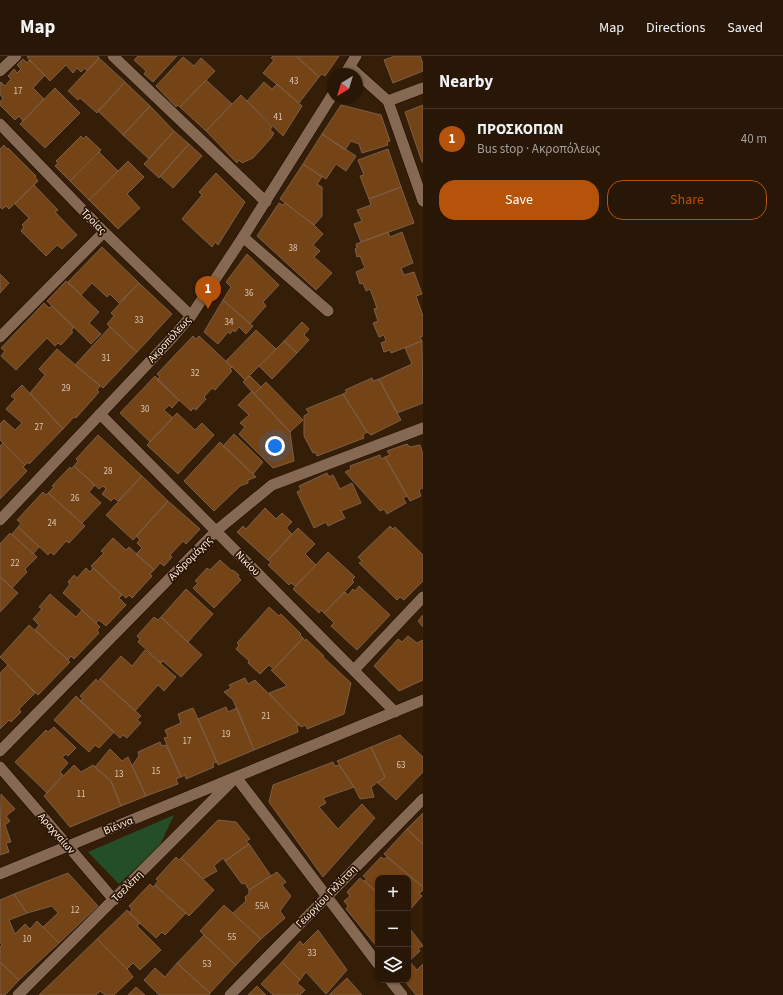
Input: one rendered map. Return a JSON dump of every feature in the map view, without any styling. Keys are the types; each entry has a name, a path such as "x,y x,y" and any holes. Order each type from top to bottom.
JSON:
{"street":[{"path":"0,71 16,56"},
{"path":"113,56 266,202"},
{"path":"348,68 356,56"},
{"path":"363,82 388,101 423,201"},
{"path":"388,101 423,88"},
{"name":"Ακροπόλεως","path":"0,520 172,338 190,316 266,202 327,104"},
{"name":"Τροίας","path":"0,124 104,232 190,316"},
{"path":"0,337 104,232"},
{"path":"243,237 328,311"},
{"name":"Νικίου","path":"100,414 395,712"},
{"name":"Ανδρομάχης","path":"0,751 216,531 272,485 423,428"},
{"path":"354,670 423,597"},
{"name":"Βιέννα","path":"0,874 423,700"},
{"name":"Αραχναίων","path":"0,767 114,900"},
{"path":"236,777 375,960"},
{"name":"Τσελέπη","path":"18,995 236,777"},
{"name":"Γεωργίου Γκλύτση","path":"230,995 423,799"},
{"path":"392,983 402,995"}],"green space":[{"path":"174,815 159,847 119,884 88,852"}],"building":[{"path":"98,56 99,58 87,71 85,68 81,72 77,68 73,73 66,65 50,81 27,57"},
{"path":"138,56 177,56 153,82 144,74 146,71 134,60"},
{"path":"273,56 296,56 319,77 299,103 263,73 274,60 271,58"},
{"path":"296,56 339,56 331,68 327,68 327,73 325,76 322,74 319,77"},
{"path":"395,56 420,56 423,64 423,71 393,83 384,60"},
{"path":"183,57 194,66 201,58 215,71 180,107 178,105 176,107 156,86"},
{"path":"99,58 125,82 97,113 80,98 78,100 68,91"},
{"path":"23,59 27,63 29,60 45,75 33,88 44,99 23,121 19,116 15,120 0,105 3,98 0,95 0,83 1,82 5,86 11,79 8,76 14,69 17,73 21,69 17,65"},
{"path":"206,80 232,104 206,131 180,107"},
{"path":"125,82 150,106 123,135 98,111"},
{"path":"264,82 272,89 277,84 302,106 283,136 247,101"},
{"path":"55,88 80,113 45,148 20,124"},
{"path":"241,95 272,127 270,130 274,133 253,158 242,163 239,160 237,163 206,131"},
{"path":"341,105 381,115 390,141 387,142 388,145 362,153 359,144 351,141 345,150 322,134"},
{"path":"423,105 423,162 422,162 405,112"},
{"path":"150,106 174,131 149,159 123,135"},
{"path":"174,131 189,144 159,178 144,164"},
{"path":"322,134 356,156 346,171 336,164 326,179 303,164"},
{"path":"81,136 83,139 86,136 101,150 70,181 55,166 58,163 56,161"},
{"path":"189,144 202,156 173,188 160,176"},
{"path":"4,145 36,176 35,177 38,181 9,209 6,206 2,209 0,207 0,149"},
{"path":"388,149 401,187 369,199 360,176 364,175 358,160"},
{"path":"99,152 118,171 89,200 70,181"},
{"path":"128,161 144,177 127,194 140,208 118,229 89,200"},
{"path":"303,164 322,177 317,184 322,187 322,216 314,225 280,199"},
{"path":"216,173 245,202 218,245 215,242 212,247 182,219 202,195 199,192"},
{"path":"34,185 58,210 55,212 77,235 62,249 57,245 46,256 21,231 24,227 22,225 29,218 15,204"},
{"path":"401,187 414,223 361,242 354,224 362,221 357,210 371,205 369,199"},
{"path":"279,203 283,205 285,203 314,225 323,234 313,245 320,251 314,257 332,273 316,290 257,236"},
{"path":"388,232 390,237 402,232 413,263 401,268 404,275 414,272 422,294 416,296 423,316 423,336 420,337 422,341 391,353 390,350 384,352 381,343 386,341 384,335 379,337 373,323 378,321 374,309 377,308 370,289 366,291 363,283 360,284 356,272 365,268 360,256 357,257 355,249 357,248 356,244"},
{"path":"102,247 139,283 119,303 110,294 107,297 92,283 81,295 68,282"},
{"path":"247,254 279,285 263,302 266,306 250,324 223,300 231,287 226,282"},
{"path":"0,274 9,283 0,293"},
{"path":"66,281 99,312 89,323 101,334 91,344 47,301"},
{"path":"139,283 172,314 137,352 107,324 114,316 111,313"},
{"path":"223,300 253,326 246,334 239,327 235,332 233,330 230,334 228,332 218,344 204,332"},
{"path":"44,303 49,308 52,306 74,327 71,331 73,332 61,345 58,343 55,346 47,338 16,370 1,356 5,351 1,348"},
{"path":"302,322 309,329 304,335 309,340 297,353 284,341"},
{"path":"110,327 137,352 103,388 75,365"},
{"path":"256,330 276,349 245,380 226,361"},
{"path":"193,336 196,339 199,336 232,367 230,369 232,371 215,390 212,388 204,397 206,399 196,410 193,408 191,411 157,380 160,377 157,374"},
{"path":"284,341 297,353 272,379 259,366"},
{"path":"422,341 423,403 397,413 379,379 412,364 405,348"},
{"path":"57,349 100,386 97,390 99,392 76,418 74,417 63,429 30,393 45,375 39,369"},
{"path":"155,376 179,400 172,408 169,405 164,410 173,418 150,442 120,413"},
{"path":"250,376 261,387 254,394 243,382"},
{"path":"372,378 373,381 379,379 401,420 371,435 367,432 343,394 347,392 345,390"},
{"path":"266,382 303,420 290,432 254,394"},
{"path":"22,385 63,429 29,464 28,462 25,465 0,440 0,424 4,420 15,430 22,423 6,409 15,399 11,396"},
{"path":"252,391 290,432 294,461 273,468 239,434 245,427 240,423 249,415 238,405"},
{"path":"343,394 367,432 363,435 364,438 317,456 315,452 313,453 304,436 304,416 309,413 306,409"},
{"path":"177,413 195,430 202,423 214,435 178,474 147,445"},
{"path":"234,434 263,462 253,474 223,446"},
{"path":"98,435 142,476 118,501 114,498 111,501 102,494 106,489 103,486 99,489 74,466 78,461 76,459"},
{"path":"220,442 256,477 248,480 248,483 240,486 214,511 184,481"},
{"path":"3,443 25,465 23,467 27,471 0,499 0,446"},
{"path":"407,444 410,447 420,445 423,454 423,488 419,490 421,496 410,501 385,457 390,455 387,451"},
{"path":"380,455 381,459 385,457 407,496 403,498 406,503 387,514 384,509 380,511 345,472 351,469 350,466"},
{"path":"74,466 95,485 89,492 101,503 82,523 48,493 54,487 52,486 70,467 71,469"},
{"path":"327,473 329,477 333,475 340,489 352,483 361,503 341,511 345,518 328,526 326,522 314,528 297,492 301,490 299,486"},
{"path":"142,476 168,501 133,540 106,515"},
{"path":"43,492 46,495 48,493 85,526 69,543 66,541 54,555 50,552 48,555 18,527 21,523 17,520"},
{"path":"168,501 200,529 186,544 183,541 170,555 172,557 164,566 160,563 154,570 136,554 142,548 137,543 140,540 136,536"},
{"path":"265,508 276,519 282,513 292,522 286,528 292,534 268,560 237,532 243,526 246,529"},
{"path":"390,526 393,529 395,527 423,555 423,581 404,600 400,597 397,600 359,563 362,561 358,557"},
{"path":"18,527 39,547 33,554 12,534"},
{"path":"298,528 315,544 305,554 316,565 295,586 291,583 289,585 268,565 271,562 268,560"},
{"path":"10,533 37,557 25,569 27,572 12,588 0,577 0,544"},
{"path":"113,538 126,550 129,547 154,570 150,574 152,576 132,598 129,595 126,598 91,566 104,553 101,551"},
{"path":"328,552 355,577 352,580 354,582 324,613 321,610 319,613 293,589"},
{"path":"220,560 239,575 238,577 241,580 214,608 193,588 198,583 195,581 207,568 210,570"},
{"path":"86,568 90,572 93,568 122,595 119,598 126,605 106,626 99,620 96,623 63,593 70,584 68,582 74,575 77,578"},
{"path":"0,577 18,593 0,612"},
{"path":"359,586 390,615 357,650 331,626 334,623 324,613 345,592 348,595 353,589 355,591"},
{"path":"186,589 213,614 188,642 161,617"},
{"path":"50,594 76,617 82,610 100,627 97,630 99,633 74,659 71,656 68,660 35,630 39,625 33,619 42,609 39,607"},
{"path":"269,607 279,616 281,614 301,634 300,635 303,638 274,669 269,665 260,674 236,649 239,645 237,643"},
{"path":"423,615 423,627 418,621"},
{"path":"154,617 158,620 161,617 202,655 181,677 163,661 161,663 138,642 140,639 137,636"},
{"path":"29,625 70,662 38,695 0,657"},
{"path":"408,636 417,643 423,640 423,680 399,691 374,666 398,639 402,642"},
{"path":"303,638 305,641 306,639 351,683 344,714 307,729 306,725 301,727 269,693 287,686 271,670 274,669"},
{"path":"145,650 176,677 164,691 158,685 135,711 100,679 121,656 132,666"},
{"path":"8,665 35,693 19,709 21,712 11,722 9,720 0,729 0,673"},
{"path":"245,678 248,684 255,680 300,725 297,725 298,732 254,750 233,700 224,692 231,688 229,685"},
{"path":"96,679 98,682 100,679 141,716 137,720 141,723 127,738 123,735 120,738 80,701 83,699 80,696"},
{"path":"76,696 114,732 99,748 95,745 89,752 54,720"},
{"path":"226,707 228,712 237,708 254,750 218,765 198,719"},
{"path":"193,708 217,762 213,763 214,767 186,779 185,775 181,777 164,738 168,737 165,730 181,723 178,714"},
{"path":"54,727 76,748 68,756 66,754 62,757 68,763 60,772 63,775 47,793 15,762 46,730 48,732"},
{"path":"400,735 423,757 423,772 396,800 378,783 385,777 371,747"},
{"path":"160,742 162,746 166,745 181,777 176,779 178,784 146,796 132,766 139,756 138,752"},
{"path":"371,747 385,777 371,787 374,797 360,799 337,761"},
{"path":"110,749 122,761 128,757 146,796 121,806 111,781 95,767"},
{"path":"333,762 335,766 339,765 354,787 323,798 326,803 319,807 338,829 362,804 375,818 323,877 269,802 273,785"},
{"path":"74,765 81,772 93,765 111,781 121,806 70,827 44,796"},
{"path":"1,794 15,809 6,816 10,821 5,825 11,842 6,843 9,852 0,855"},
{"path":"423,813 423,844 407,829"},
{"path":"218,820 236,822 250,839 246,841 249,844 225,861 223,858 214,866 217,871 203,879 181,858"},
{"path":"407,829 423,844 423,887 411,877 411,875 409,875 384,854"},
{"path":"249,844 271,876 249,890 245,883 242,884 225,861"},
{"path":"176,857 179,860 181,858 214,890 189,916 155,885 158,881 156,879"},
{"path":"381,857 384,859 387,857 409,875 375,875 375,890 364,881 367,879 363,876"},
{"path":"277,872 286,882 282,885 291,896 280,911 285,918 261,939 233,913 246,901 245,897 249,894 249,890"},
{"path":"68,873 98,906 59,943 43,927 58,913 52,906 27,913 14,894"},
{"path":"411,877 423,887 423,890 419,894 422,896 411,909"},
{"path":"360,878 375,890 375,944 346,909 348,906 344,901 350,896 347,892"},
{"path":"150,884 153,887 155,885 186,913 165,935 162,932 156,938 129,913 132,909 129,906"},
{"path":"14,894 27,913 9,920 15,934 25,924 30,929 37,921 59,943 19,980 0,962 0,947 2,945 0,943 0,900"},
{"path":"224,905 261,939 236,965 200,931"},
{"path":"127,910 140,923 137,926 161,950 140,970 133,963 127,969 97,939"},
{"path":"318,930 347,970 326,994 306,972 300,980 282,962 300,941 303,945"},
{"path":"411,930 423,946 418,948 420,951 411,959"},
{"path":"204,935 236,965 210,993 177,963"},
{"path":"97,939 133,977 114,995 105,995 100,991 96,995 39,995"},
{"path":"0,962 19,980 5,995 0,995"},
{"path":"282,962 300,980 297,983 305,990 300,995 273,995 261,984"},
{"path":"177,963 210,993 209,995 159,995 144,980 155,968 165,977"},
{"path":"411,963 417,970 423,964 423,995 416,995 406,983 411,983"},
{"path":"347,978 362,995 329,995"},
{"path":"257,986 266,995 248,995"},
{"path":"136,987 145,995 128,995"}],"place":[{"name":"ΠΡΟΣΚΟΠΩΝ","path":"208,309"}]}
